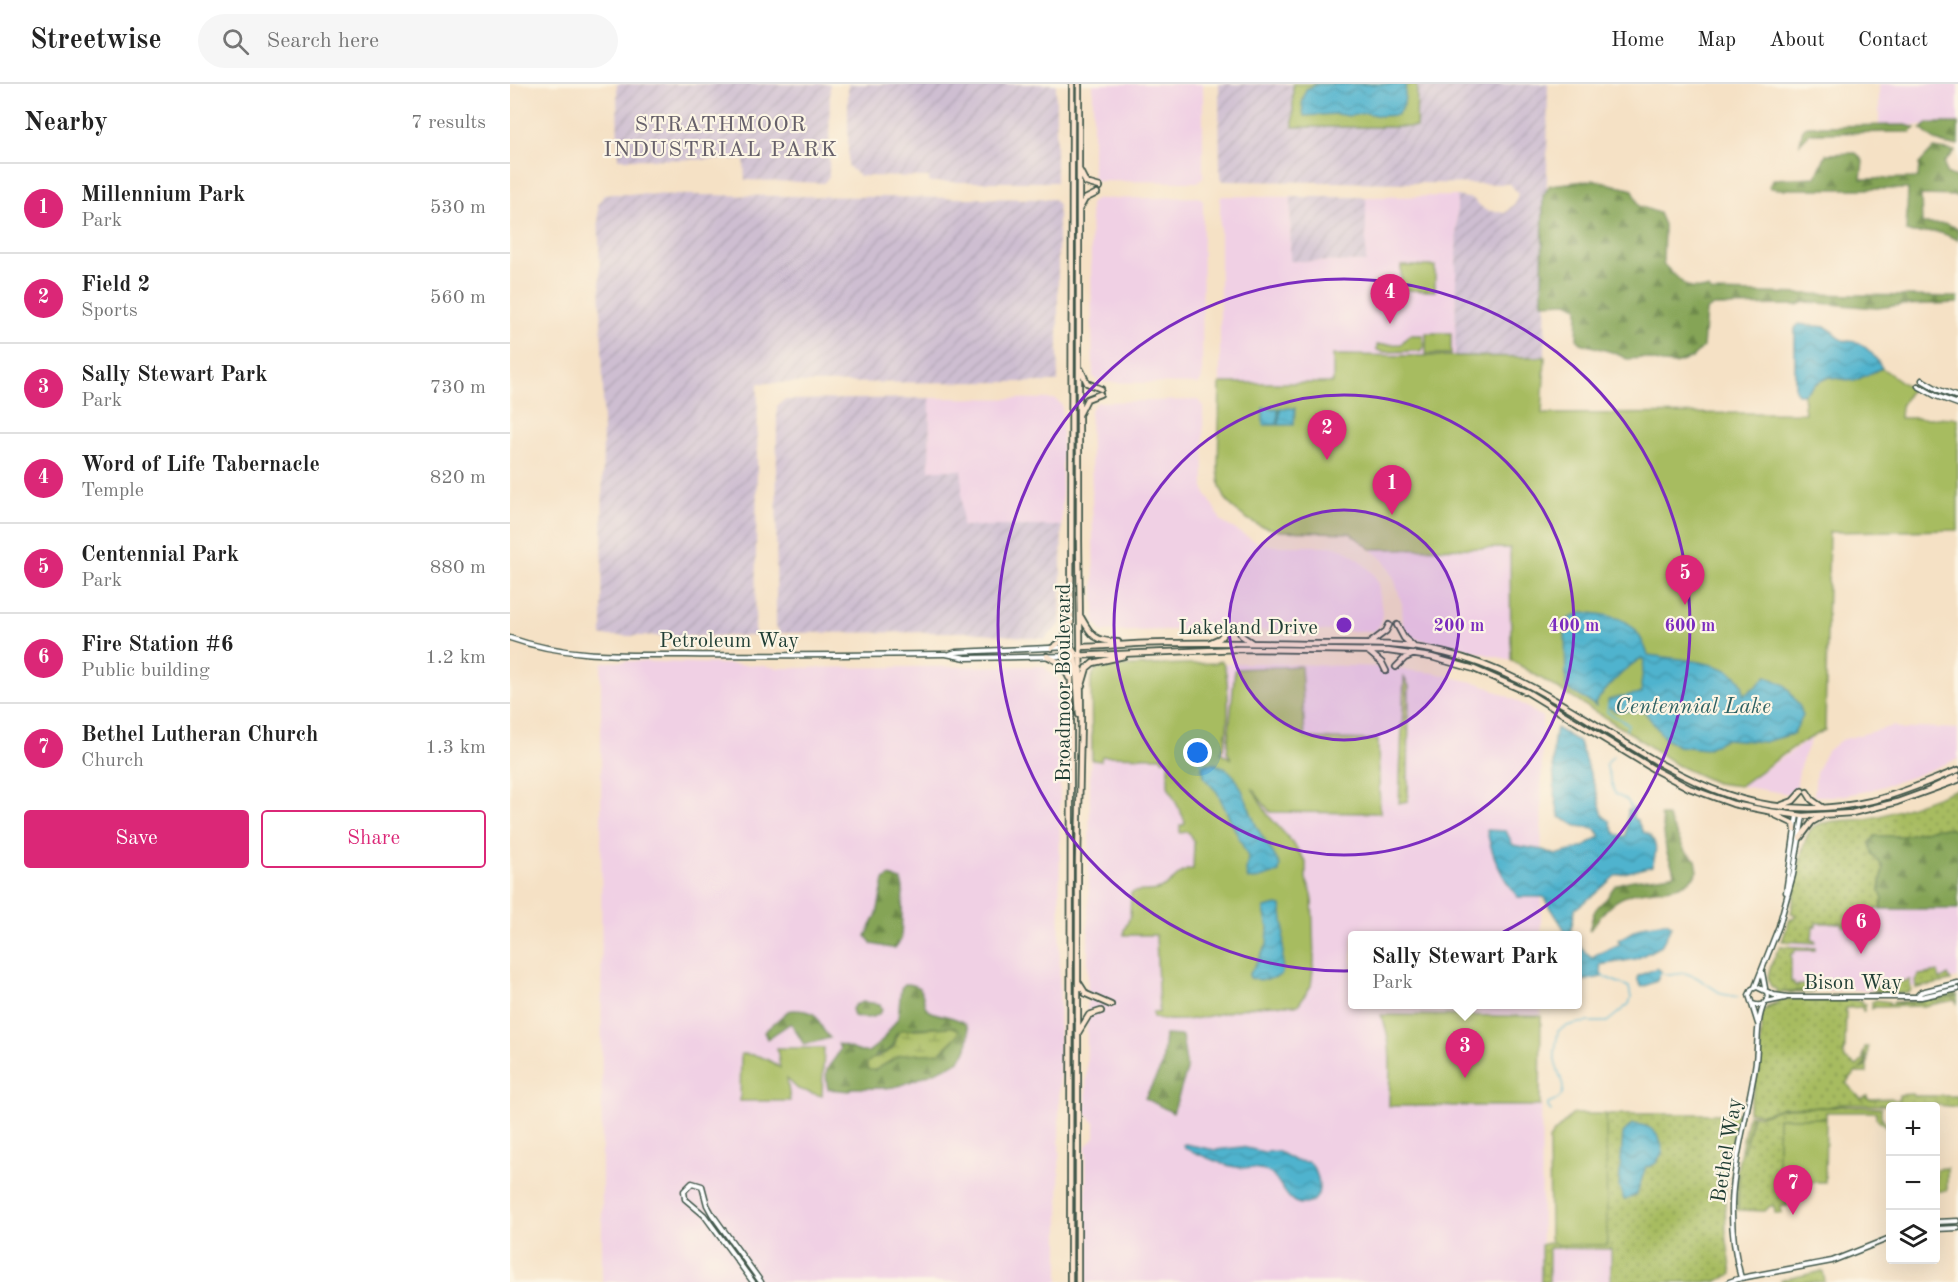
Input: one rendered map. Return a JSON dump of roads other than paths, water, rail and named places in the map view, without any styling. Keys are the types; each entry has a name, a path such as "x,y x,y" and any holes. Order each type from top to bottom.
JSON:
{"main road":[{"name":"Broadmoor Boulevard","path":"1072,84 1071,647 1075,655 1081,691 1078,1282"},
{"name":"Broadmoor Boulevard","path":"1070,1282 1071,686 1075,655 1080,646 1081,616 1079,84"},
{"path":"1079,169 1086,183 1099,190 1085,199 1079,210"},
{"path":"1079,366 1087,383 1101,392 1087,399 1079,415"},
{"path":"1052,648 1063,640 1071,615"},
{"path":"1081,616 1090,634 1098,640 1138,644"},
{"path":"1368,644 1386,631 1389,625"},
{"path":"1397,625 1404,638 1416,647"},
{"path":"1210,642 1220,638 1229,627"},
{"path":"1236,627 1242,636 1254,643"},
{"name":"Lakeland Drive","path":"1071,647 1210,642 1368,644 1416,647 1445,652 1496,669 1533,686 1656,762 1702,786 1746,800 1780,806 1824,808 1853,804 1887,796 1958,771"},
{"name":"Lakeland Drive","path":"1075,655 1235,649 1414,654 1492,675 1552,706 1674,780 1726,802 1768,811 1800,815 1852,813 1879,808 1958,780"},
{"path":"1368,651 1382,663 1386,672"},
{"path":"1081,691 1087,668 1093,663 1109,658 1156,652"},
{"path":"1396,667 1405,658 1414,654"},
{"path":"1075,655 1077,710 1081,719"},
{"path":"1047,656 1065,666 1071,686"},
{"path":"1925,793 1937,785 1958,780"},
{"path":"1780,806 1793,801 1804,792 1824,808"},
{"path":"1768,811 1794,824 1795,830"},
{"path":"1800,838 1812,822 1825,815"},
{"path":"1078,981 1086,993 1111,1005"},
{"path":"1078,1033 1089,1016 1101,1011"}],"street":[{"path":"1922,380 1958,397"},
{"path":"1918,386 1958,404"},
{"name":"Petroleum Way","path":"510,638 557,651 588,654 950,655 966,658 1075,655"},
{"name":"Petroleum Way","path":"950,655 956,652 1071,647"},
{"path":"1786,902 1795,830 1800,815"},
{"path":"1762,971 1768,997 1760,1006 1753,1004 1749,995 1762,971 1794,875 1800,838 1800,815"},
{"name":"Bison Way","path":"1918,995 1921,992 1958,983"},
{"path":"1754,987 1766,990"},
{"name":"Bison Way","path":"1765,1003 1788,997 1900,998 1918,995 1921,997 1958,989"},
{"name":"Bison Way","path":"1766,990 1788,997"},
{"name":"Bethel Way","path":"1741,1278 1731,1225 1732,1185 1755,1068 1758,1026 1765,1003"},
{"name":"Bethel Way","path":"1753,1004 1758,1026"},
{"path":"753,1282 704,1215 685,1199 684,1191 692,1183 702,1186 712,1214 761,1282"},
{"path":"1940,1222 1958,1221"},
{"path":"1940,1229 1958,1228"},
{"path":"1729,1282 1832,1261 1886,1240"}],"water":[{"path":"1318,84 1406,84 1404,105 1397,115 1380,116 1366,113 1349,116 1336,114 1304,116 1302,104 1306,89"},
{"path":"1798,324 1826,327 1841,339 1862,345 1882,368 1854,381 1829,377 1818,382 1803,394 1798,394 1795,390 1795,329"},
{"path":"1263,408 1278,408 1278,425 1263,425"},
{"path":"1280,408 1295,408 1294,425 1279,425"},
{"name":"Centennial Lake","path":"1583,612 1607,615 1625,621 1638,633 1648,655 1690,660 1722,668 1742,683 1743,695 1757,686 1766,676 1785,685 1800,707 1803,716 1793,734 1764,742 1725,739 1706,749 1678,746 1665,739 1644,711 1615,711 1608,707 1608,700 1642,693 1644,661 1642,658 1617,678 1595,703 1596,706 1566,688 1565,629 1568,619"},
{"path":"1556,728 1579,742 1603,816 1610,821 1615,832 1626,836 1628,810 1634,808 1633,818 1637,820 1643,832 1652,838 1655,846 1652,866 1616,875 1575,909 1571,931 1564,931 1544,897 1518,897 1512,890 1498,865 1487,830 1506,831 1513,845 1543,850 1556,855 1584,847 1601,836 1594,828 1577,826 1560,817 1554,773"},
{"path":"1206,764 1217,765 1233,775 1256,825 1280,865 1279,872 1254,880 1248,879 1246,872 1248,857 1217,792 1205,779 1202,767"},
{"path":"1277,905 1281,906 1284,926 1282,974 1275,978 1250,978 1249,975 1267,945 1268,927 1264,910"},
{"path":"1667,922 1672,926 1661,946 1636,959 1600,965 1602,977 1582,981 1582,948 1594,958 1595,955 1620,944 1618,940 1642,926"},
{"path":"1657,968 1661,971 1657,981 1642,987 1638,976"},
{"path":"1632,1124 1639,1124 1654,1131 1660,1140 1663,1152 1656,1163 1649,1167 1646,1166 1637,1194 1624,1200 1619,1186 1623,1133"},
{"path":"1185,1144 1215,1150 1242,1147 1264,1152 1277,1151 1295,1161 1308,1162 1316,1172 1318,1193 1310,1203 1297,1203 1266,1171 1221,1163 1184,1148"}],"waterway":[{"path":"1608,704 1607,712 1628,724 1626,730"},
{"path":"1613,756 1606,765 1615,794 1628,801 1631,809"},
{"path":"1200,761 1204,765"},
{"path":"1660,973 1670,975 1685,973 1696,977 1722,994 1738,997"},
{"path":"1551,1111 1548,1104 1561,1096 1563,1091 1555,1060 1558,1031 1575,1024 1607,1022 1629,1004 1631,998 1629,987 1602,976"}],"place":[{"name":"Word of Life Tabernacle","path":"1390,324"},
{"name":"Field 2","path":"1327,460"},
{"name":"Millennium Park","path":"1392,515"},
{"name":"Centennial Park","path":"1685,605"},
{"name":"Fire Station #6","path":"1861,954"},
{"name":"Sally Stewart Park","path":"1465,1078"},
{"name":"Bethel Lutheran Church","path":"1793,1215"}],"district":[{"name":"STRATHMOOR INDUSTRIAL PARK","path":"721,136"}]}
